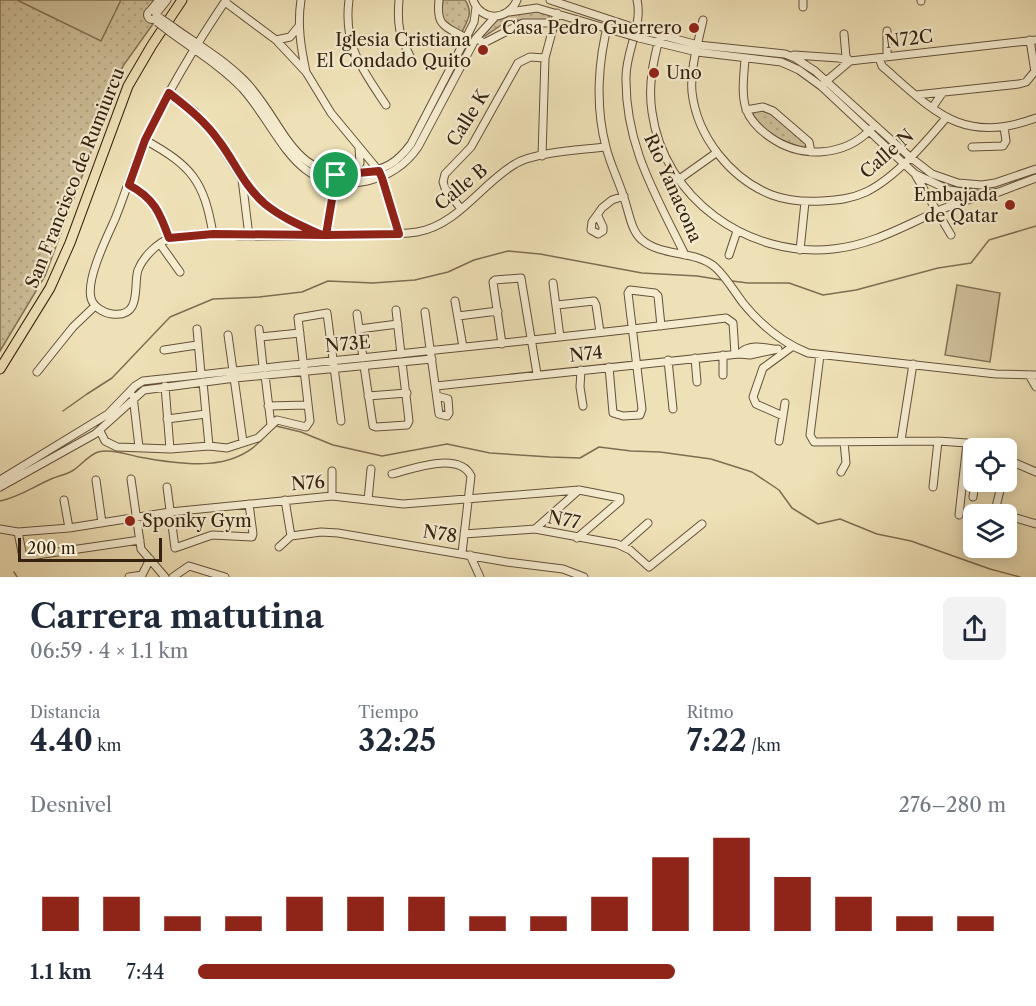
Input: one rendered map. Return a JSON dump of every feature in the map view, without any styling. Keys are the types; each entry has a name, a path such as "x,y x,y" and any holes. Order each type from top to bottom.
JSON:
{"main road":[{"name":"San Francisco de Rumiurcu","path":"0,369 50,288 70,243 128,86 182,0"}],"street":[{"path":"156,17 159,0"},
{"path":"156,17 167,0"},
{"path":"301,0 299,26 306,72"},
{"path":"349,0 346,17 349,40 364,73 386,105"},
{"path":"399,0 400,38 410,56"},
{"path":"439,0 437,16 440,21 466,38"},
{"path":"509,12 517,0"},
{"path":"550,0 608,24 628,35 659,39"},
{"name":"Rio Yanacona","path":"637,0 639,14 628,53 626,74 629,124 643,169 685,255 704,261 721,274 768,328 793,346 808,352 996,374 1032,375"},
{"path":"37,372 72,327 95,306 91,298 91,286 98,261 145,140 169,93 226,1 276,40 306,72 331,113 381,174 399,234"},
{"path":"335,179 353,174 381,174 403,155 411,144 474,22 473,2"},
{"path":"473,2 481,12 495,17"},
{"path":"156,17 196,47 247,94 290,157 299,166 322,179 335,179 354,184 409,160 476,38 495,17 509,12 537,8 635,28 659,39 697,49 789,65 824,83 932,174 958,183 995,183 1036,169"},
{"path":"542,156 545,58 557,13"},
{"name":"Calle N","path":"704,20 693,77 694,103 701,126 716,153 737,174 773,195 805,202 839,200 859,195 878,186 910,157 946,118"},
{"path":"476,38 484,43 523,23 554,23"},
{"path":"608,24 599,68 600,105 606,147 633,226 644,241 653,246 685,255"},
{"path":"276,40 290,37 299,26"},
{"path":"887,31 887,56"},
{"path":"824,83 850,61 846,57 843,34"},
{"path":"659,39 651,74 651,110 658,139 678,180 697,204 714,218 737,231 777,246 800,250 834,249 880,239 938,211 1036,178"},
{"path":"916,95 1023,83 1036,71 1033,40"},
{"name":"N72C","path":"697,49 839,58 850,61 1033,40"},
{"path":"785,54 805,63 869,131 915,174 936,186 955,192 983,195"},
{"name":"Calle K","path":"461,209 445,188 443,182 445,174 471,147 518,63 530,57 545,58"},
{"path":"745,58 743,93 746,110 756,126 777,143 798,151 827,152 852,144 874,125"},
{"path":"879,58 882,66 946,118 976,127 1004,127 1036,118"},
{"path":"932,108 944,92"},
{"path":"169,93 195,112 209,127 242,179 257,196 276,212 324,235 335,179"},
{"path":"746,110 763,107 773,111 809,142 811,152"},
{"path":"972,147 1003,146 1006,141 1004,127"},
{"path":"145,140 171,154 190,172 201,188 208,207 213,234"},
{"path":"353,174 360,163 359,145"},
{"name":"Calle B","path":"95,306 110,314 123,313 128,310 134,304 138,290 137,272 144,259 169,238 213,234 249,236 418,232 431,228 461,209 522,160 606,147"},
{"path":"678,180 716,153"},
{"path":"915,174 951,235"},
{"path":"242,179 249,236"},
{"path":"954,205 958,183"},
{"path":"129,185 143,193 153,203 161,216 169,238"},
{"path":"245,201 257,196"},
{"path":"598,216 606,204 624,196"},
{"path":"800,250 805,202"},
{"path":"729,255 729,249 737,231"},
{"path":"160,244 180,272"},
{"path":"502,344 493,282 520,278 523,279 537,374"},
{"path":"553,283 560,336"},
{"path":"609,367 613,413 623,416 640,415 642,409 638,363 629,291 632,289 655,293 658,296 661,326"},
{"path":"455,301 463,347"},
{"path":"557,305 592,301 596,305 600,332"},
{"path":"357,314 372,424 376,427 407,425 410,421 396,310"},
{"path":"458,316 498,311"},
{"path":"425,312 437,396"},
{"path":"100,431 103,439 109,445 170,449 210,446 227,448 258,438 279,420 303,427 309,424 298,318 327,313 341,421"},
{"name":"N73E","path":"402,358 431,350 726,318 733,322 737,354"},
{"path":"359,328 398,324"},
{"path":"259,328 271,425"},
{"path":"197,329 210,446"},
{"path":"260,337 300,333"},
{"path":"228,335 243,442"},
{"path":"164,350 197,345"},
{"path":"783,416 756,404 753,397 763,368 782,350 793,346"},
{"name":"N74","path":"436,386 737,354 752,347 782,350"},
{"path":"820,354 810,435 816,443 901,440 963,443"},
{"path":"723,355 723,375"},
{"name":"N73E","path":"2,482 47,453 58,451 100,431 143,381 202,378 264,371 305,371 334,365 402,358 432,359"},
{"path":"695,358 697,382"},
{"path":"668,360 673,409"},
{"name":"N73E","path":"264,371 303,363 334,365"},
{"path":"901,440 912,364"},
{"path":"581,370 580,387 583,406"},
{"path":"1032,375 1036,387"},
{"name":"N73E","path":"2,482 51,460 58,451 132,395 144,390 202,378"},
{"path":"165,387 170,449"},
{"path":"368,396 407,393"},
{"path":"132,395 139,447"},
{"path":"779,441 785,403"},
{"path":"268,406 307,405"},
{"path":"167,419 206,414"},
{"path":"933,486 938,441"},
{"path":"841,472 846,462 844,442"},
{"path":"47,453 51,460"},
{"path":"392,474 439,462 454,465 470,474 464,534 466,554 480,577"},
{"path":"1017,463 1036,472"},
{"path":"368,500 371,469"},
{"path":"332,471 333,496"},
{"path":"131,479 141,549 165,577"},
{"path":"959,515 963,479"},
{"path":"96,480 102,523"},
{"path":"167,486 175,548 212,535 252,537 254,534 249,504"},
{"path":"535,530 579,490"},
{"name":"N76","path":"0,529 18,532 69,528 170,512 333,496 403,504 579,490 619,497 620,501 577,537"},
{"path":"973,497 974,492"},
{"path":"64,500 69,528"},
{"path":"279,547 291,536 285,500"},
{"path":"1017,518 1036,524"},
{"path":"623,545 648,523"},
{"name":"N77","path":"464,534 535,530 623,545 650,567 702,524"},
{"path":"18,532 23,557 140,540"},
{"name":"N78","path":"291,536 329,532 507,562 563,569 584,577"},
{"path":"129,577 142,575 150,559"},
{"path":"173,577 189,566 225,577"}],"shaded area":[{"path":"0,0 170,0 123,66 45,276 0,351"},
{"path":"17,0 121,0 101,41"},
{"path":"443,0 465,0 468,5 469,17 461,34 441,17"},
{"path":"537,10 549,13 549,21 509,20 485,36 479,35 505,16"},
{"path":"754,110 769,113 783,121 806,143 805,148 782,140 769,132 753,115"},
{"path":"957,285 1000,293 990,362 945,355"}],"waterway":[{"path":"732,281 789,283 823,295 856,290 938,268 971,263 989,240 1036,226"},
{"path":"63,411 112,378 170,317 213,299 302,292 328,281 373,283 415,280 448,272 474,260 508,251 540,254 642,273 697,276 722,280"},
{"path":"276,426 301,432 333,445 382,456 447,444 490,453 550,457 580,458 599,447 711,459 752,472 779,490 792,508 818,524 840,519 877,534 911,541 990,569 1020,577"},
{"path":"0,501 76,469 98,452 113,451 191,464 208,463 225,461 241,455 255,446 267,433"},
{"path":"14,572 17,577"}],"place":[{"name":"Casa Pedro Guerrero","path":"694,28"},
{"name":"Iglesia Cristiana El Condado Quito","path":"483,50"},
{"name":"Uno","path":"654,73"},
{"name":"Embajada de Qatar","path":"1010,205"},
{"name":"Sponky Gym","path":"130,521"}],"route":[{"path":"336,175 326,235 249,236 213,234 169,238 161,216 153,203 143,193 129,185 145,140 169,93 195,112 209,127 242,179 264,203 276,212 322,235 326,235 399,234 379,171 336,175"}]}
